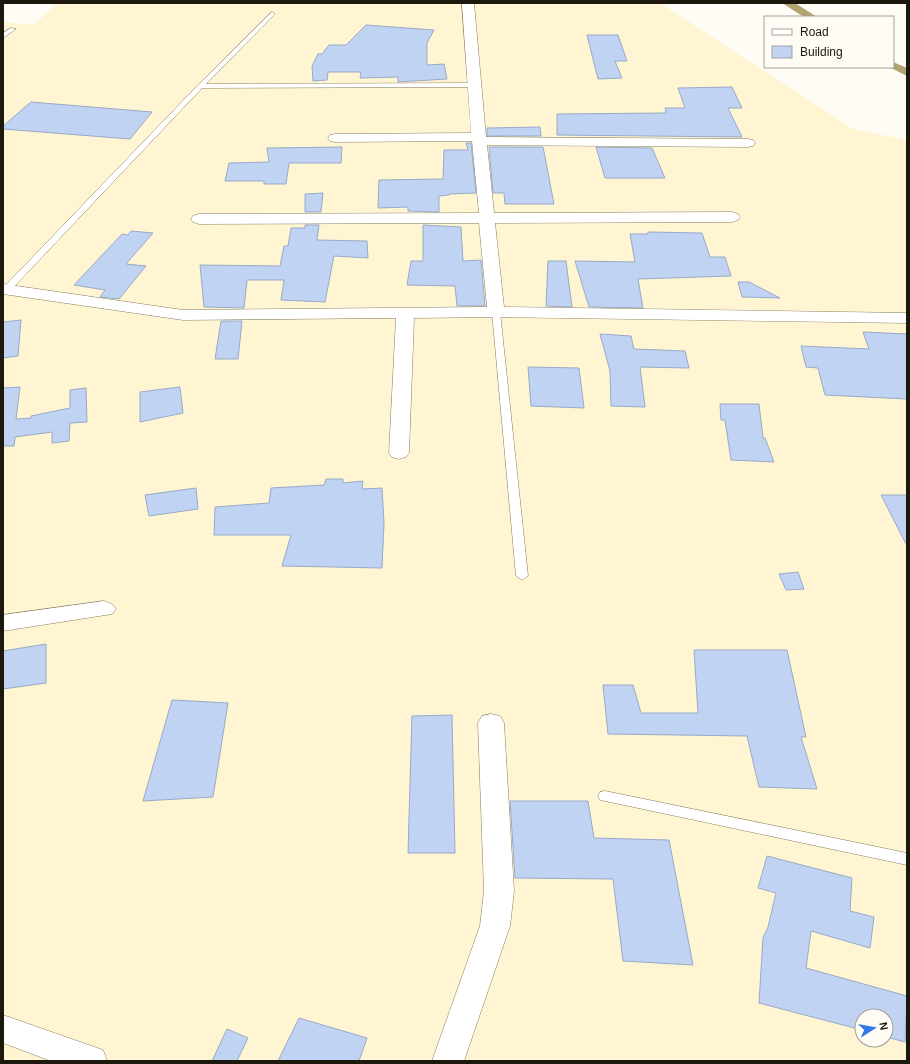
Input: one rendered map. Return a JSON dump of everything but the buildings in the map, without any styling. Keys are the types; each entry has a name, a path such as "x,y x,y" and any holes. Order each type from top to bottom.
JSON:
{"street":[{"path":"468,3 474,85 496,312"},
{"path":"335,138 748,143"},
{"path":"199,219 732,217"},
{"path":"4,291 183,316 496,312 907,318"},
{"path":"399,453 405,313"},
{"path":"3,623 104,609"},
{"path":"448,1061 495,926 499,891 491,723"},
{"path":"3,1029 91,1061"}],"lane":[{"path":"4,291 200,86 272,14"},
{"path":"3,36 13,29"},
{"path":"200,86 474,85"},
{"path":"496,312 522,576"},
{"path":"605,796 907,859"}],"shaded area":[{"path":"58,3 660,3 853,129 907,140 907,1061 3,1061 3,22 33,25"}],"waterway":[{"path":"787,3 810,16"},
{"path":"894,66 907,73"}]}
